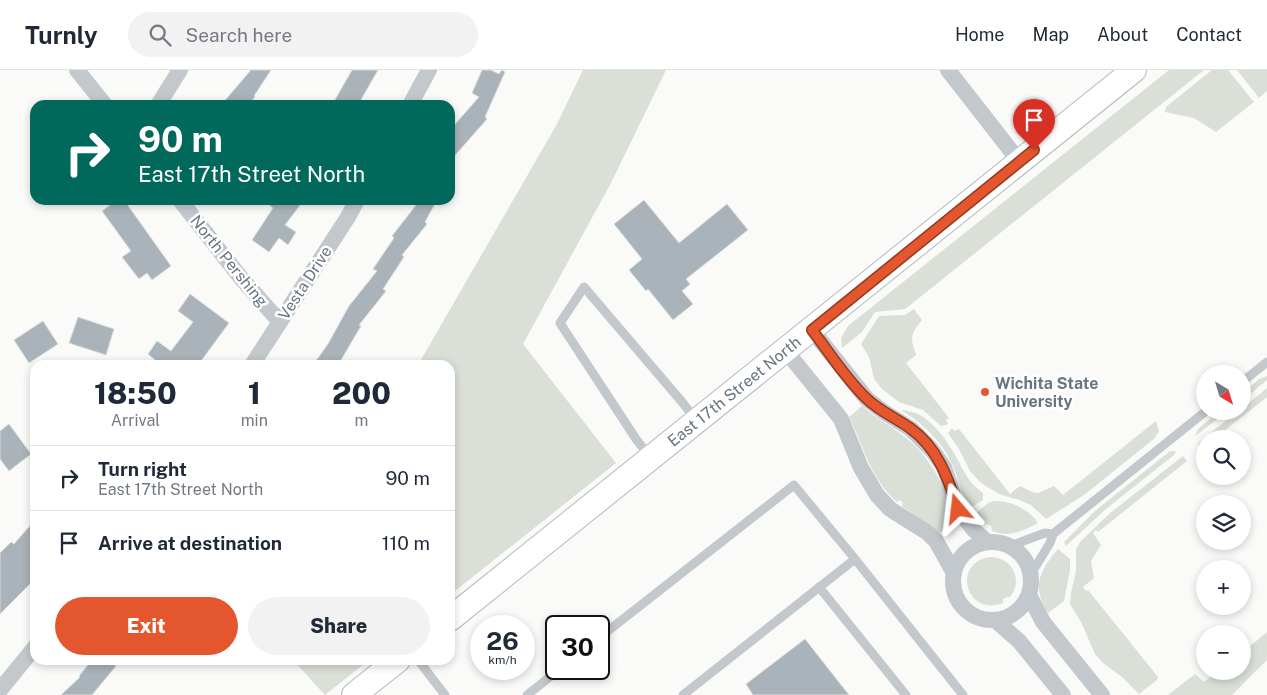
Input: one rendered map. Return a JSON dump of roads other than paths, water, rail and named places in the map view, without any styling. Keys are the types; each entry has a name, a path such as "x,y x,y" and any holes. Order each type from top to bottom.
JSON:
{"street":[{"path":"77,70 101,100"},
{"path":"161,100 180,70"},
{"path":"413,100 429,70"},
{"path":"948,70 1019,161"},
{"name":"East 17th Street North","path":"455,615 1134,70"},
{"name":"North Pershing","path":"184,205 241,278 280,322"},
{"name":"Vesta Drive","path":"255,360 354,205"},
{"path":"812,330 866,399 911,429 932,450 944,467 958,509 973,529 987,542"},
{"path":"786,351 841,419 861,468 878,495 890,509 936,540 954,573"},
{"path":"987,542 1002,543 1010,546 1024,558 1031,574 1029,595 1024,604 1016,612 1005,618 995,620 982,619 971,614 962,606 956,596 953,584 954,573 962,556 978,544 987,542"},
{"path":"1029,595 1043,622 1102,695"},
{"path":"995,620 1020,641 1063,695"},
{"path":"0,690 30,653"},
{"path":"354,695 392,665"}],"lane":[{"path":"651,458 636,439 560,323 584,287 697,421"},
{"path":"1251,375 1267,362"},
{"path":"1031,574 1050,543 1053,534 1196,419"},
{"path":"610,629 794,485 963,695"},
{"path":"1010,546 1045,533 1053,534"},
{"path":"682,695 855,559"},
{"path":"819,587 906,695"},
{"path":"422,665 446,695"},
{"path":"526,695 546,680"}],"place":[{"name":"Wichita State University","path":"985,392"}]}
